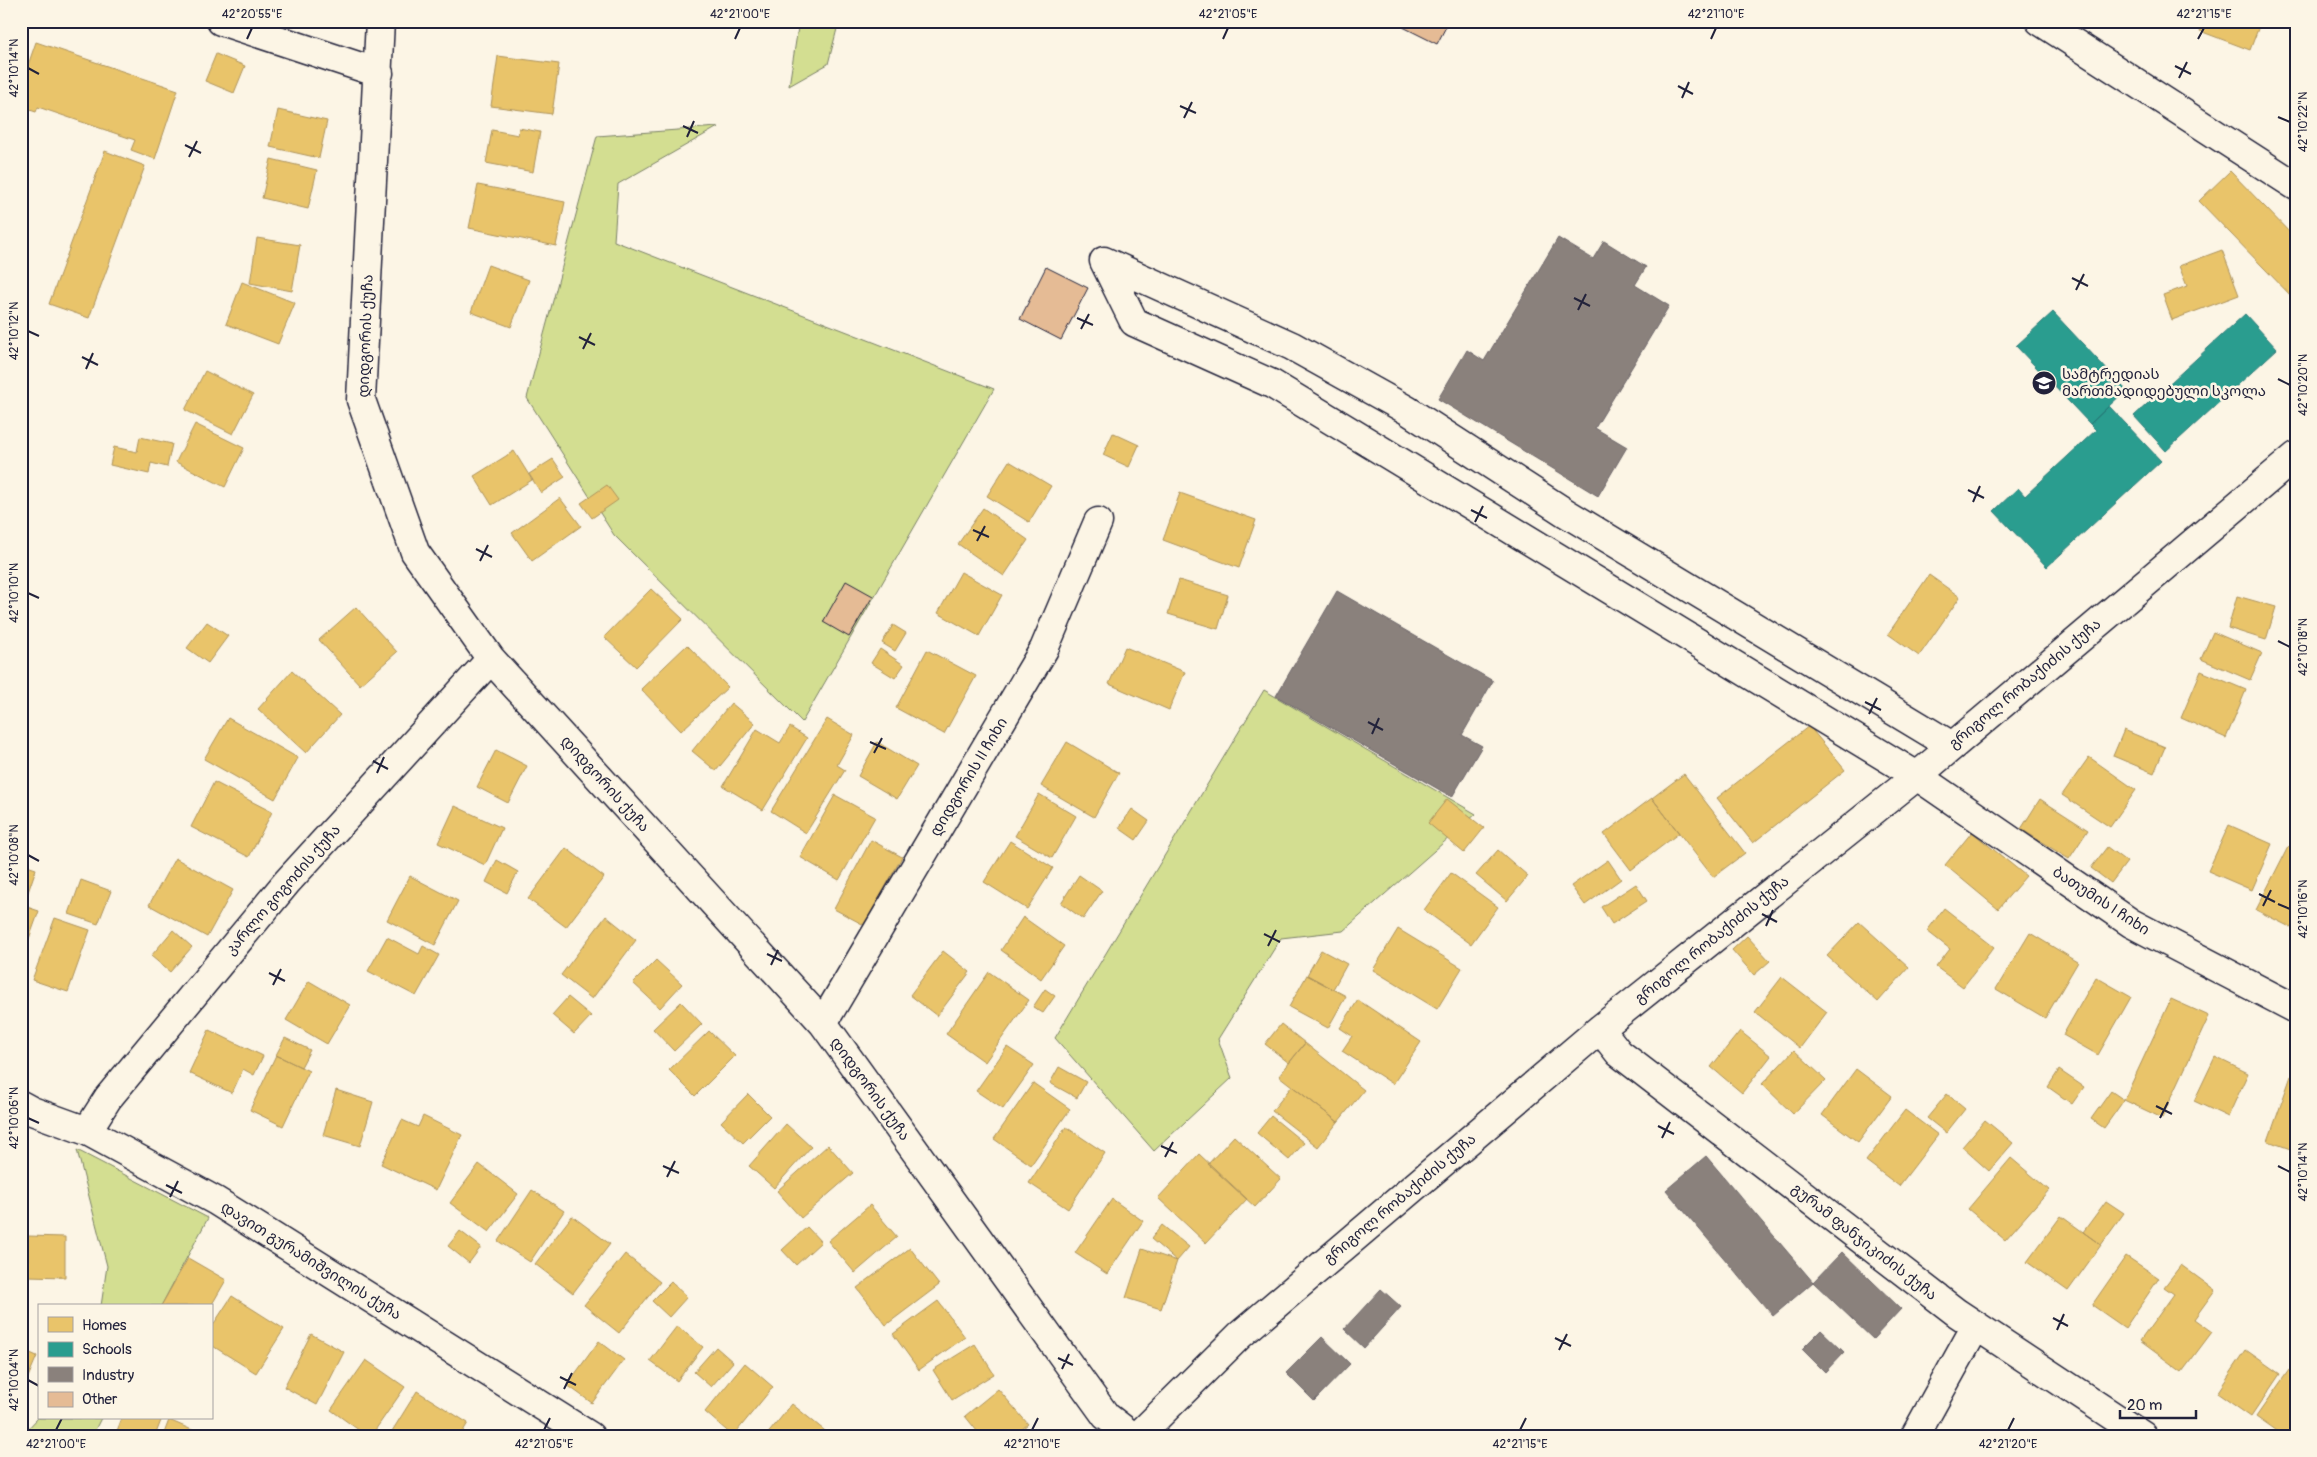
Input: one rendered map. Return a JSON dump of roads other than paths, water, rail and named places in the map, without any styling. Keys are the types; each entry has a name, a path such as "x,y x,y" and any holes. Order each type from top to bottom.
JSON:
{"street":[{"path":"221,21 379,73"},
{"name":"დიდგორის ქუჩა","path":"380,21 379,73 361,400 415,552 490,659 823,1023 1106,1416 1132,1436"},
{"path":"2040,21 2296,186"},
{"name":"ბათუმის I ჩიხი","path":"1566,513 1407,410 1292,346 1104,261 1134,322 1272,384 1917,776 2131,923 2296,1009"},
{"name":"გრიგოლ რობაქიძის ქუჩა","path":"1138,1436 1240,1335 1600,1029 1917,776 2296,456"},
{"path":"1542,549 1566,513 1952,746"},
{"name":"დიდგორის II ჩიხი","path":"823,1023 1044,649 1098,522"},
{"name":"კარლო გოგოძის ქუჩა","path":"87,1130 108,1098 287,882 490,659"},
{"name":"გურამ ფანჯიკიძის ქუჩა","path":"1600,1029 1619,1053 1957,1313 2143,1436"},
{"name":"დავით გურამიშვილის ქუჩა","path":"21,1105 32,1111 87,1130 216,1201 590,1436"},
{"path":"1915,1436 1976,1326"}],"place":[{"name":"სამტრედიას მართმადიდებული სკოლა","path":"2044,383"}]}
